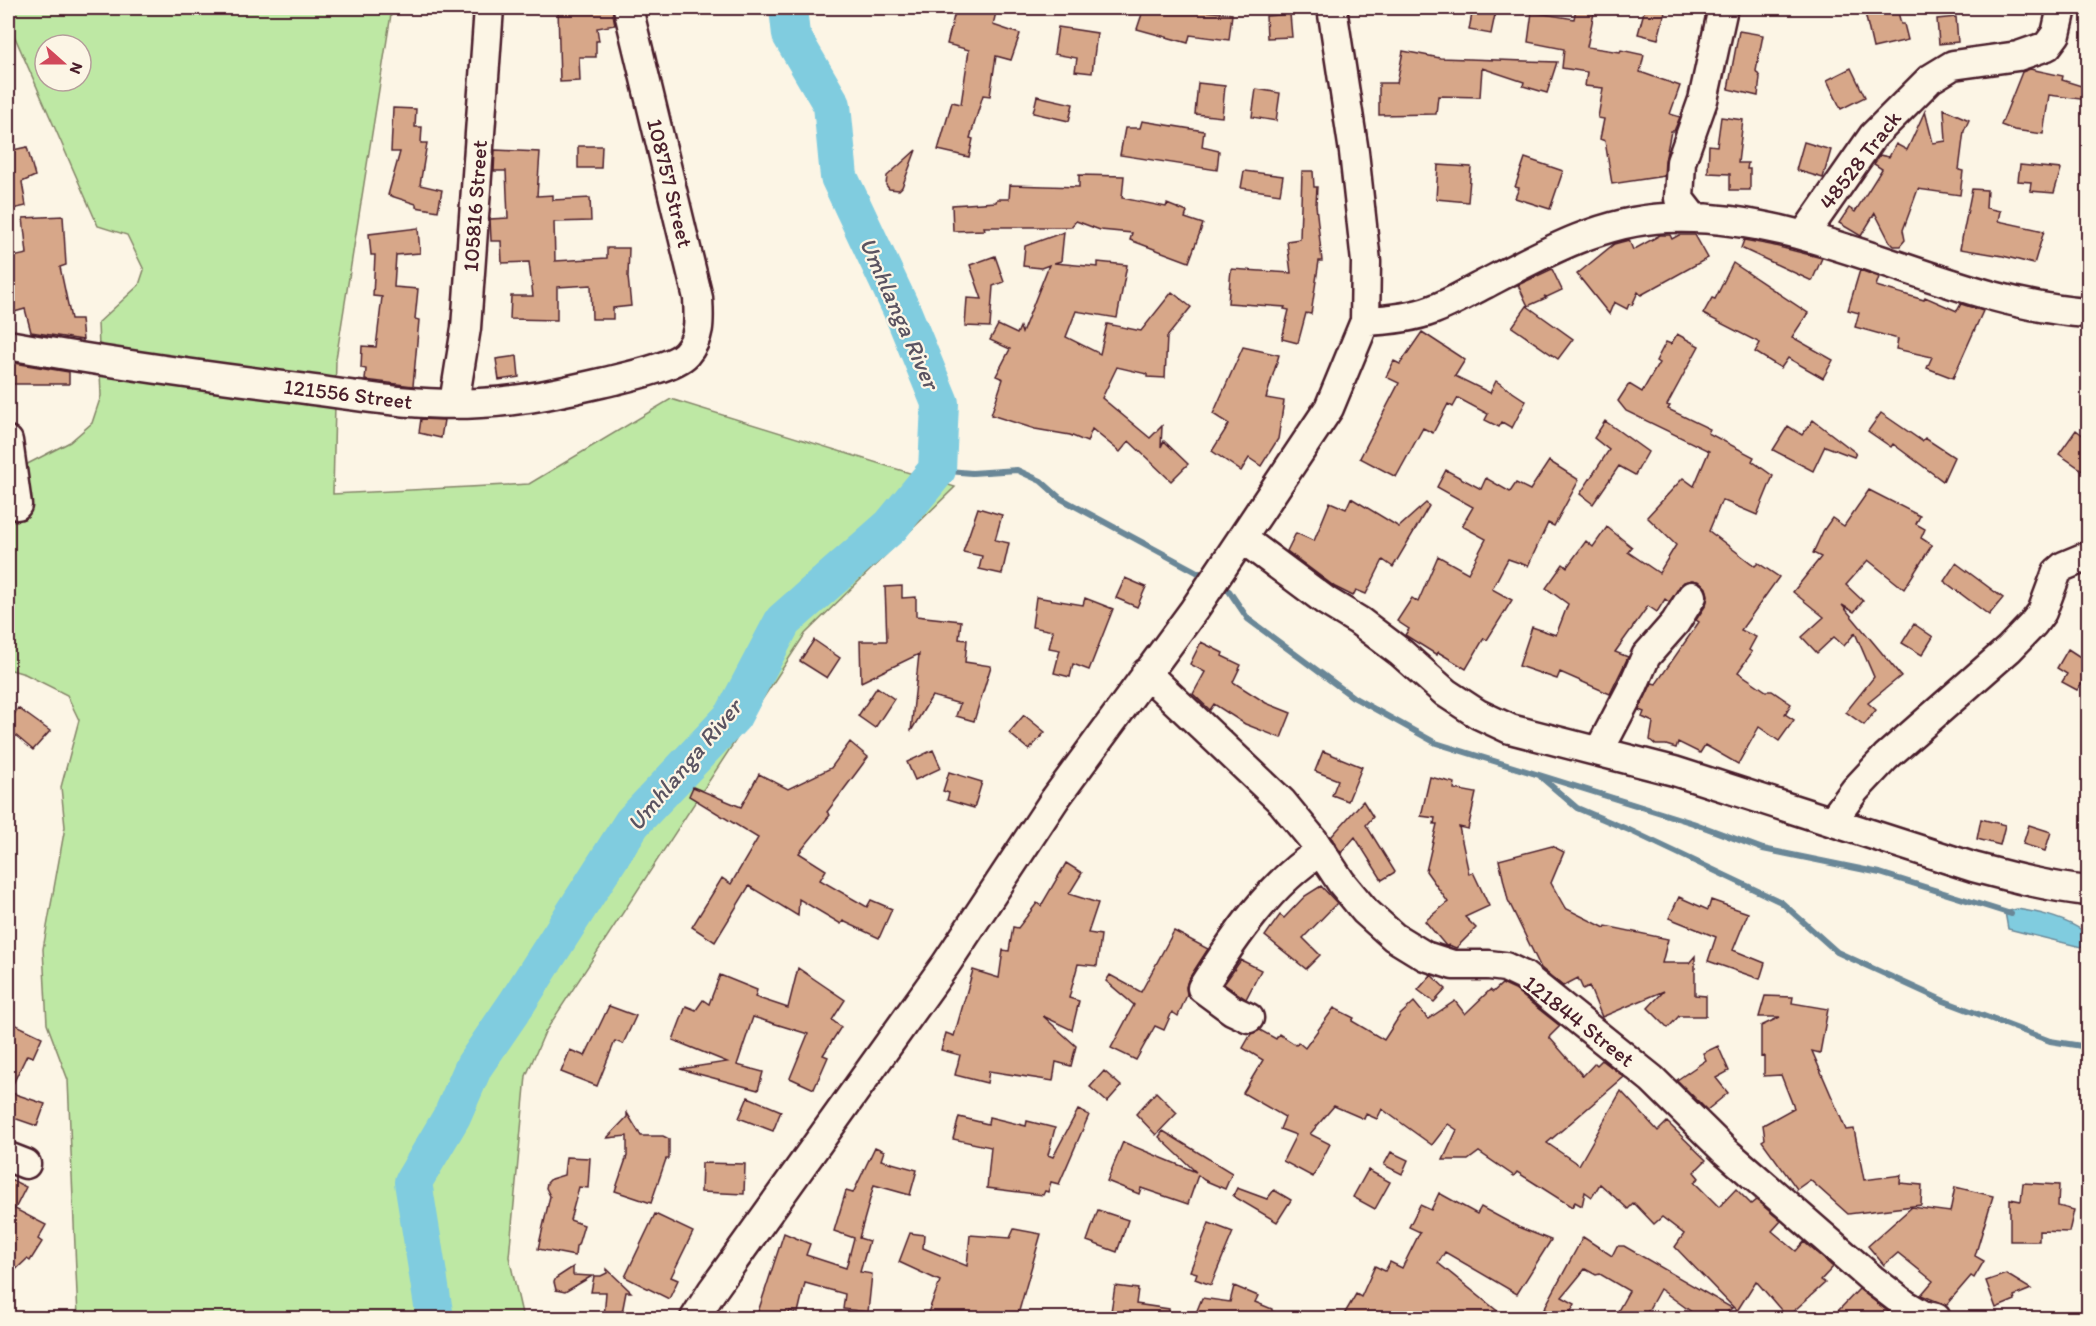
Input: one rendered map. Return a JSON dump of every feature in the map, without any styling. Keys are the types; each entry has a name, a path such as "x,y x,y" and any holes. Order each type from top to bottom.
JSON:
{"street":[{"name":"105816 Street","path":"454,403 466,328 489,8"},
{"name":"108757 Street","path":"628,8 698,298 699,331 685,356"},
{"path":"695,1318 946,964 1055,799 1194,610 1329,408 1365,321 1366,262 1354,152 1332,8"},
{"path":"1693,218 1679,200 1681,162 1703,100 1723,8"},
{"name":"48528 Track","path":"1804,235 1873,136 1930,79 1953,65 2018,56 2047,46 2056,34 2062,8"},
{"path":"1365,321 1388,320 1431,311 1542,254 1604,228 1639,220 1705,217 1781,228 2004,299 2088,313"},
{"name":"121556 Street","path":"8,345 396,402 454,403 511,401 554,393 633,375 661,367 685,356"},
{"path":"8,441 17,505"},
{"path":"1237,547 1326,601 1392,645 1446,693 1478,714 1510,729 1599,751 1749,794 2011,877 2088,891"},
{"path":"1832,821 1855,790 1886,757 2001,656 2033,624 2042,612 2057,572 2064,566 2088,556"},
{"path":"1599,751 1646,656 1675,622 1692,596"},
{"name":"121844 Street","path":"1146,673 1282,802 1365,911 1394,937 1425,956 1453,965 1505,967 1524,976 1652,1079 1725,1151 1872,1279 1906,1305 1923,1315 1936,1318"},
{"path":"1249,1018 1232,1010 1202,988 1259,907 1280,882 1321,851"}],"green space":[{"path":"8,8 392,8 336,359 333,494 529,484 671,399 955,487 805,634 545,1032 526,1076 509,1257 523,1318 78,1318 68,1080 47,1024 43,949 65,827 61,787 79,720 67,695 25,674 8,669 8,474 70,442 92,423 101,396 98,323 139,285 144,270 127,235 98,226 39,93 93,93 93,33 33,33 33,78 10,26"}],"water":[{"path":"2017,909 2036,912 2072,924 2088,934 2085,948 2008,929 2005,912"}],"building":[{"path":"558,8 612,8 615,25 597,28 599,41 596,41 596,57 579,57 580,81 560,82"},
{"path":"956,8 997,8 993,25 1020,34 1011,60 996,56 990,96 983,95 970,138 973,139 969,157 938,150 952,102 961,104 969,50 947,44"},
{"path":"1144,8 1175,8 1232,14 1229,40 1190,35 1188,43 1137,29"},
{"path":"1473,8 1496,10 1491,34 1469,30"},
{"path":"1576,8 1595,8 1587,47 1644,55 1640,72 1680,86 1670,114 1680,117 1674,131 1671,131 1664,176 1612,184 1605,141 1600,139 1604,119 1598,118 1603,88 1585,86 1587,72 1562,68 1564,49 1528,42 1532,12 1574,19"},
{"path":"1645,8 1666,8 1658,39 1638,34"},
{"path":"1868,8 1897,8 1908,40 1873,48 1865,13 1869,12"},
{"path":"1290,14 1292,37 1267,38 1266,16"},
{"path":"1956,17 1958,42 1939,44 1937,19"},
{"path":"1058,27 1097,33 1092,73 1075,71 1077,58 1054,54"},
{"path":"1739,31 1763,35 1756,71 1760,77 1758,96 1728,89"},
{"path":"1403,51 1440,58 1557,62 1547,93 1523,86 1524,82 1482,68 1480,97 1438,96 1436,114 1379,115 1379,83 1397,83"},
{"path":"1851,68 1865,97 1841,109 1827,80"},
{"path":"2030,69 2063,76 2062,80 2088,88 2088,100 2049,95 2043,134 2014,130 2001,125 2022,72"},
{"path":"1198,83 1225,86 1222,117 1195,114"},
{"path":"1256,89 1280,93 1276,121 1252,117"},
{"path":"1037,96 1073,104 1069,121 1033,113"},
{"path":"393,108 416,109 415,127 422,127 421,143 427,143 420,185 442,190 438,211 416,207 416,204 388,195 400,152 391,152"},
{"path":"1944,109 1969,120 1964,131 1959,170 1963,171 1960,195 1918,189 1903,230 1905,240 1900,246 1894,246 1890,242 1875,213 1861,236 1839,223 1849,208 1855,212 1882,169 1874,164 1880,155 1889,157 1896,144 1907,150 1925,111 1933,143 1946,141"},
{"path":"1721,117 1743,120 1738,163 1748,163 1750,190 1730,190 1730,174 1708,173 1709,145 1717,146"},
{"path":"1142,121 1204,131 1202,147 1219,151 1217,170 1120,155 1125,128 1140,128"},
{"path":"1804,142 1831,150 1823,178 1796,170"},
{"path":"578,146 602,146 601,168 578,168"},
{"path":"27,147 35,176 22,182 26,206 8,210 8,151"},
{"path":"495,150 540,152 537,196 553,195 553,200 590,198 591,221 554,222 555,261 607,258 607,248 629,248 628,277 631,306 613,308 613,319 592,319 591,285 557,287 557,320 510,319 511,296 533,296 529,262 502,263 501,241 491,241 490,219 508,218 506,171 494,171"},
{"path":"916,150 902,187 899,190 889,189 886,185 887,176"},
{"path":"1525,158 1563,171 1550,209 1515,198 1519,188 1515,187"},
{"path":"1438,165 1471,167 1468,202 1436,199"},
{"path":"2020,165 2061,169 2054,193 2030,191 2031,182 2018,181"},
{"path":"1244,171 1283,176 1280,194 1241,188"},
{"path":"1302,171 1313,171 1314,187 1317,187 1316,205 1322,261 1319,261 1311,314 1306,313 1298,343 1282,339 1289,310 1284,309 1285,307 1228,303 1231,269 1291,273 1287,241 1300,239"},
{"path":"1079,175 1124,176 1122,198 1166,207 1167,204 1187,212 1185,218 1203,224 1189,262 1130,240 1132,233 1100,230 1076,221 1071,227 984,227 985,230 953,231 952,205 1009,199 1010,185 1079,187"},
{"path":"1972,189 1987,190 1986,208 2000,211 1998,221 2044,231 2034,264 1960,249"},
{"path":"63,216 66,265 60,267 71,319 81,319 83,340 31,332 25,309 11,313 8,299 8,258 27,254 23,218"},
{"path":"418,228 420,253 396,255 394,287 418,289 415,319 419,320 413,386 365,380 366,369 361,368 362,346 376,347 382,297 373,296 375,255 371,255 369,234"},
{"path":"1064,232 1061,261 1054,263 1098,267 1098,262 1127,265 1117,318 1076,311 1066,337 1100,354 1107,324 1141,331 1172,292 1191,307 1167,337 1165,378 1147,377 1147,374 1117,367 1102,398 1150,438 1162,426 1161,447 1164,441 1188,464 1171,481 1129,441 1120,452 1092,429 1087,442 1070,435 1035,429 991,415 1003,379 996,376 1010,349 990,340 998,325 1017,334 1020,327 1022,333 1049,265 1041,268 1023,266 1025,246"},
{"path":"1660,235 1670,235 1672,239 1679,235 1695,235 1708,258 1641,295 1638,292 1632,305 1629,304 1627,309 1614,302 1609,314 1577,274 1614,244 1629,240 1633,250"},
{"path":"1744,240 1822,258 1812,281 1741,248"},
{"path":"995,256 1004,282 993,286 990,327 965,326 967,298 982,299 970,265"},
{"path":"1733,263 1808,313 1792,337 1833,360 1823,378 1788,358 1781,368 1755,352 1760,343 1703,314 1712,298 1715,299"},
{"path":"1552,269 1562,290 1547,297 1544,296 1546,298 1528,306 1518,285"},
{"path":"1860,270 1879,277 1876,286 1924,300 1925,297 1957,311 1961,304 1983,311 1953,378 1927,368 1932,357 1896,349 1898,339 1855,327 1859,313 1848,310"},
{"path":"1527,306 1573,339 1558,359 1512,327"},
{"path":"1422,332 1465,360 1455,376 1490,393 1496,381 1526,401 1512,428 1502,422 1499,427 1485,420 1488,414 1458,398 1453,407 1448,404 1433,433 1423,428 1396,477 1360,458 1399,383 1386,377 1394,361 1400,364"},
{"path":"1677,334 1699,346 1667,405 1670,406 1668,409 1710,429 1708,433 1754,457 1752,461 1773,476 1757,515 1722,500 1709,531 1755,566 1758,563 1779,577 1741,630 1756,637 1749,650 1752,652 1738,672 1791,704 1785,714 1794,720 1779,741 1759,727 1738,764 1705,745 1700,753 1678,742 1676,748 1656,745 1650,740 1653,722 1642,717 1644,712 1639,710 1652,683 1656,684 1699,622 1696,620 1706,605 1708,596 1706,588 1700,582 1692,580 1684,582 1669,602 1665,599 1657,612 1648,606 1615,652 1628,657 1610,694 1560,672 1557,679 1519,666 1532,627 1556,635 1568,604 1546,588 1563,564 1567,567 1586,541 1593,547 1607,527 1632,547 1628,552 1659,573 1676,545 1647,517 1683,478 1694,486 1709,451 1626,411 1618,401 1629,384 1642,392 1659,363 1656,361 1666,342 1671,344"},
{"path":"1243,347 1279,355 1266,398 1284,401 1278,439 1261,466 1249,458 1241,471 1212,451 1229,424 1213,414"},
{"path":"517,356 519,377 499,380 496,359"},
{"path":"8,362 69,372 69,384 8,384"},
{"path":"1881,413 1922,441 1925,438 1954,457 1943,481 1893,444 1891,447 1868,431"},
{"path":"421,419 444,420 441,438 419,433"},
{"path":"1813,420 1856,453 1854,457 1825,446 1813,471 1773,450 1788,426 1802,435"},
{"path":"1605,421 1648,452 1635,475 1619,466 1593,504 1580,494 1609,450 1594,438"},
{"path":"2076,430 2088,439 2088,474 2059,454"},
{"path":"1549,461 1579,480 1554,526 1548,523 1528,566 1508,559 1492,589 1512,600 1487,640 1484,638 1466,669 1438,652 1437,655 1405,635 1409,629 1397,621 1412,598 1418,602 1438,556 1468,573 1486,539 1462,526 1473,507 1437,487 1446,470 1481,489 1486,478 1510,492 1516,483 1530,490"},
{"path":"1869,490 1920,516 1916,524 1925,529 1921,538 1932,545 1904,589 1868,560 1846,585 1863,601 1854,612 1842,605 1901,676 1868,703 1876,710 1864,725 1846,712 1874,677 1855,633 1844,646 1834,637 1817,653 1802,637 1824,617 1793,592 1821,557 1813,553 1832,518 1844,526"},
{"path":"1351,498 1399,527 1426,503 1429,506 1393,567 1383,560 1366,594 1356,590 1353,596 1335,587 1287,551 1296,533 1314,541 1330,502 1346,509"},
{"path":"978,508 1002,515 995,540 1009,543 1002,574 979,569 982,556 963,552"},
{"path":"1956,563 2003,598 1989,615 1944,581"},
{"path":"1125,578 1146,587 1137,607 1116,598"},
{"path":"902,586 902,598 916,597 916,616 961,621 959,639 967,640 965,662 991,666 974,721 956,716 960,704 932,696 911,731 919,654 861,682 860,641 887,641 885,587"},
{"path":"1036,597 1083,605 1085,598 1113,609 1089,670 1073,664 1070,677 1054,673 1060,650 1049,648 1053,631 1032,627"},
{"path":"1914,624 1933,637 1922,655 1902,643"},
{"path":"814,640 840,658 827,678 800,661"},
{"path":"1201,642 1241,665 1233,682 1266,703 1291,713 1281,738 1245,724 1214,704 1210,710 1193,694 1205,672 1190,664"},
{"path":"2068,649 2088,662 2088,688 2082,684 2077,690 2062,682 2067,674 2057,668"},
{"path":"877,687 894,699 875,728 858,716"},
{"path":"18,708 50,731 33,750 8,729 8,724"},
{"path":"1024,715 1045,732 1029,750 1009,733"},
{"path":"850,742 868,757 827,812 830,815 799,853 826,870 820,880 867,907 871,900 892,909 879,938 843,921 841,924 799,899 798,916 749,886 715,942 692,927 722,878 731,884 758,838 689,796 693,787 741,807 759,774 788,789 831,768"},
{"path":"933,750 941,768 915,780 907,762"},
{"path":"1323,751 1362,767 1348,801 1332,795 1338,780 1315,771"},
{"path":"949,772 982,782 974,808 947,800 949,793 943,791"},
{"path":"1430,777 1455,783 1454,789 1476,793 1468,829 1459,827 1469,874 1473,872 1489,906 1465,917 1476,928 1456,948 1446,946 1425,921 1448,902 1426,871 1437,824 1434,824 1435,818 1421,816"},
{"path":"1363,801 1373,817 1366,825 1395,872 1382,880 1355,837 1341,853 1331,837"},
{"path":"1981,819 2005,825 2000,845 1977,839"},
{"path":"2029,825 2051,832 2045,851 2023,844"},
{"path":"1552,846 1564,852 1551,883 1565,908 1605,928 1606,926 1668,939 1662,963 1689,963 1695,956 1695,995 1706,996 1706,1016 1679,1016 1668,1028 1648,1008 1664,991 1602,1017 1589,986 1583,989 1578,978 1563,986 1541,968 1508,900 1499,860"},
{"path":"1066,863 1082,873 1069,894 1098,903 1088,933 1101,935 1097,966 1078,964 1069,998 1079,1001 1072,1030 1043,1016 1076,1046 1071,1066 1056,1062 1053,1081 989,1071 987,1083 955,1075 960,1055 941,1050 946,1033 954,1036 973,970 999,978 1003,950 1009,951 1013,927 1018,928 1037,903 1041,906"},
{"path":"1321,886 1337,903 1303,938 1320,955 1306,969 1265,936 1280,915 1284,918 1305,896"},
{"path":"1679,897 1708,910 1711,900 1748,913 1733,950 1765,963 1760,979 1708,961 1716,937 1669,918"},
{"path":"1174,931 1208,949 1188,980 1187,995 1178,1016 1172,1012 1164,1030 1155,1026 1136,1060 1111,1048 1134,1005 1106,981 1110,975 1141,992"},
{"path":"1241,960 1261,970 1246,999 1224,984"},
{"path":"798,968 845,1000 832,1020 841,1027 823,1055 828,1057 814,1089 790,1078 808,1034 753,1017 737,1065 763,1072 758,1090 680,1069 727,1062 673,1040 686,1006 696,1010 703,1000 709,1004 720,975 757,990 755,997 788,1008"},
{"path":"1431,975 1446,989 1434,1002 1418,990"},
{"path":"1502,984 1515,990 1560,1026 1549,1037 1583,1076 1595,1063 1597,1065 1602,1060 1624,1077 1547,1143 1579,1165 1621,1091 1658,1131 1667,1122 1706,1160 1694,1172 1699,1178 1694,1182 1719,1207 1736,1189 1751,1204 1756,1200 1781,1221 1772,1231 1796,1251 1804,1242 1833,1267 1821,1280 1825,1283 1787,1317 1756,1281 1737,1311 1675,1247 1684,1234 1662,1217 1654,1224 1634,1203 1628,1209 1600,1184 1592,1197 1585,1192 1582,1206 1575,1202 1572,1207 1517,1172 1514,1176 1479,1152 1468,1160 1443,1160 1457,1130 1448,1124 1432,1145 1382,1109 1377,1119 1366,1114 1364,1119 1334,1106 1310,1134 1330,1144 1313,1177 1283,1161 1296,1135 1280,1129 1285,1117 1243,1093 1263,1060 1243,1048 1251,1034 1260,1030 1276,1039 1279,1034 1296,1045 1298,1042 1305,1048 1334,1008 1354,1018 1352,1021 1384,1040 1400,1015 1414,1002 1428,1019 1455,1001 1465,1014 1490,990 1493,992"},
{"path":"1765,996 1793,997 1792,1003 1828,1009 1820,1053 1812,1051 1846,1130 1854,1129 1864,1180 1901,1175 1900,1183 1922,1185 1921,1205 1848,1214 1810,1180 1797,1189 1762,1141 1765,1139 1763,1125 1794,1108 1781,1075 1764,1076 1764,1056 1761,1057 1761,1026 1780,1017 1759,1017"},
{"path":"609,1006 636,1016 623,1044 615,1041 597,1086 561,1072 570,1050 585,1056"},
{"path":"8,1021 42,1037 33,1057 27,1055 9,1092 45,1104 37,1126 8,1116"},
{"path":"1718,1046 1729,1071 1716,1078 1728,1093 1707,1110 1677,1080 1706,1060 1703,1053"},
{"path":"1104,1071 1121,1086 1107,1102 1090,1087"},
{"path":"1156,1092 1177,1113 1156,1135 1136,1114"},
{"path":"748,1097 781,1111 773,1131 739,1118"},
{"path":"1078,1110 1089,1115 1059,1184 1051,1182 1048,1192 1045,1191 1043,1195 987,1188 991,1147 953,1139 959,1117 988,1124 989,1117 1026,1126 1027,1121 1055,1128 1048,1155 1053,1157"},
{"path":"627,1113 641,1136 663,1136 669,1139 669,1159 666,1159 651,1203 615,1191 627,1156 627,1136 607,1138 627,1117"},
{"path":"1163,1131 1232,1173 1225,1189 1198,1175 1188,1204 1141,1188 1139,1194 1107,1181 1123,1142 1196,1172 1159,1137"},
{"path":"875,1147 884,1151 881,1160 917,1170 910,1195 874,1185 859,1238 869,1241 860,1272 872,1274 868,1312 843,1309 845,1294 805,1283 798,1313 790,1311 787,1318 756,1318 784,1233 810,1244 806,1255 846,1268 854,1238 834,1231 846,1191 853,1193"},
{"path":"1391,1152 1408,1160 1402,1174 1384,1165"},
{"path":"566,1157 590,1158 588,1188 579,1187 570,1220 584,1225 576,1246 575,1256 538,1249 550,1196 546,1188 547,1183 551,1179 564,1175"},
{"path":"702,1163 745,1164 744,1194 701,1192"},
{"path":"1368,1170 1390,1182 1375,1209 1353,1197"},
{"path":"8,1178 26,1187 15,1209 46,1225 38,1239 42,1242 30,1261 27,1259 8,1277"},
{"path":"2023,1183 2059,1185 2058,1206 2074,1210 2069,1232 2039,1231 2039,1241 2010,1241 2010,1199 2021,1201"},
{"path":"1955,1187 1993,1196 1975,1256 1984,1261 1974,1278 1971,1276 1946,1305 1921,1295 1933,1281 1898,1253 1884,1265 1868,1246 1912,1207 1950,1212"},
{"path":"1237,1188 1267,1199 1274,1190 1291,1200 1277,1222 1233,1196"},
{"path":"1439,1193 1477,1214 1481,1207 1518,1227 1551,1240 1517,1294 1445,1252 1438,1263 1506,1318 1342,1318 1356,1294 1361,1297 1375,1266 1385,1271 1390,1262 1402,1268 1420,1232 1409,1227 1420,1205 1431,1210"},
{"path":"1098,1210 1128,1220 1117,1252 1087,1241"},
{"path":"655,1214 693,1232 671,1277 678,1280 669,1299 625,1277"},
{"path":"1209,1223 1233,1232 1211,1285 1195,1279 1197,1273 1190,1271"},
{"path":"1014,1229 1041,1234 1017,1318 926,1318 940,1281 899,1262 910,1233 924,1235 923,1248 967,1266 970,1235 1010,1238"},
{"path":"1583,1237 1612,1256 1617,1246 1624,1246 1732,1308 1720,1318 1700,1318 1660,1289 1644,1318 1614,1318 1629,1291 1600,1274 1596,1275 1585,1269 1562,1297 1575,1304 1567,1318 1561,1318 1544,1309"},
{"path":"573,1267 573,1275 592,1276 565,1292 556,1290 554,1282 556,1278"},
{"path":"607,1269 631,1292 626,1292 621,1318 604,1318 606,1292 591,1292 594,1276 607,1273"},
{"path":"2006,1274 2031,1289 2014,1296 2015,1300 1996,1308 1986,1281"},
{"path":"1115,1286 1138,1289 1136,1304 1169,1309 1168,1318 1110,1318"},
{"path":"1234,1286 1258,1296 1255,1302 1286,1318 1194,1318 1202,1298 1230,1302"},
{"path":"1859,1289 1895,1318 1846,1318 1838,1311"}],"waterway":[{"name":"Umhlanga River","path":"435,1318 413,1182 452,1116 474,1066 632,823 733,716 783,621 891,526 937,470 940,403 903,313 839,177 832,105 791,35 788,8"},
{"path":"937,470 972,473 1017,470 1041,481 1060,498 1208,578"},
{"path":"1219,585 1229,591 1248,619 1353,697 1436,743 1693,823 1763,849 1880,873 2011,914"},
{"path":"1541,777 1577,808 1781,902 1837,952 1944,1001 2050,1041 2088,1047"}]}
